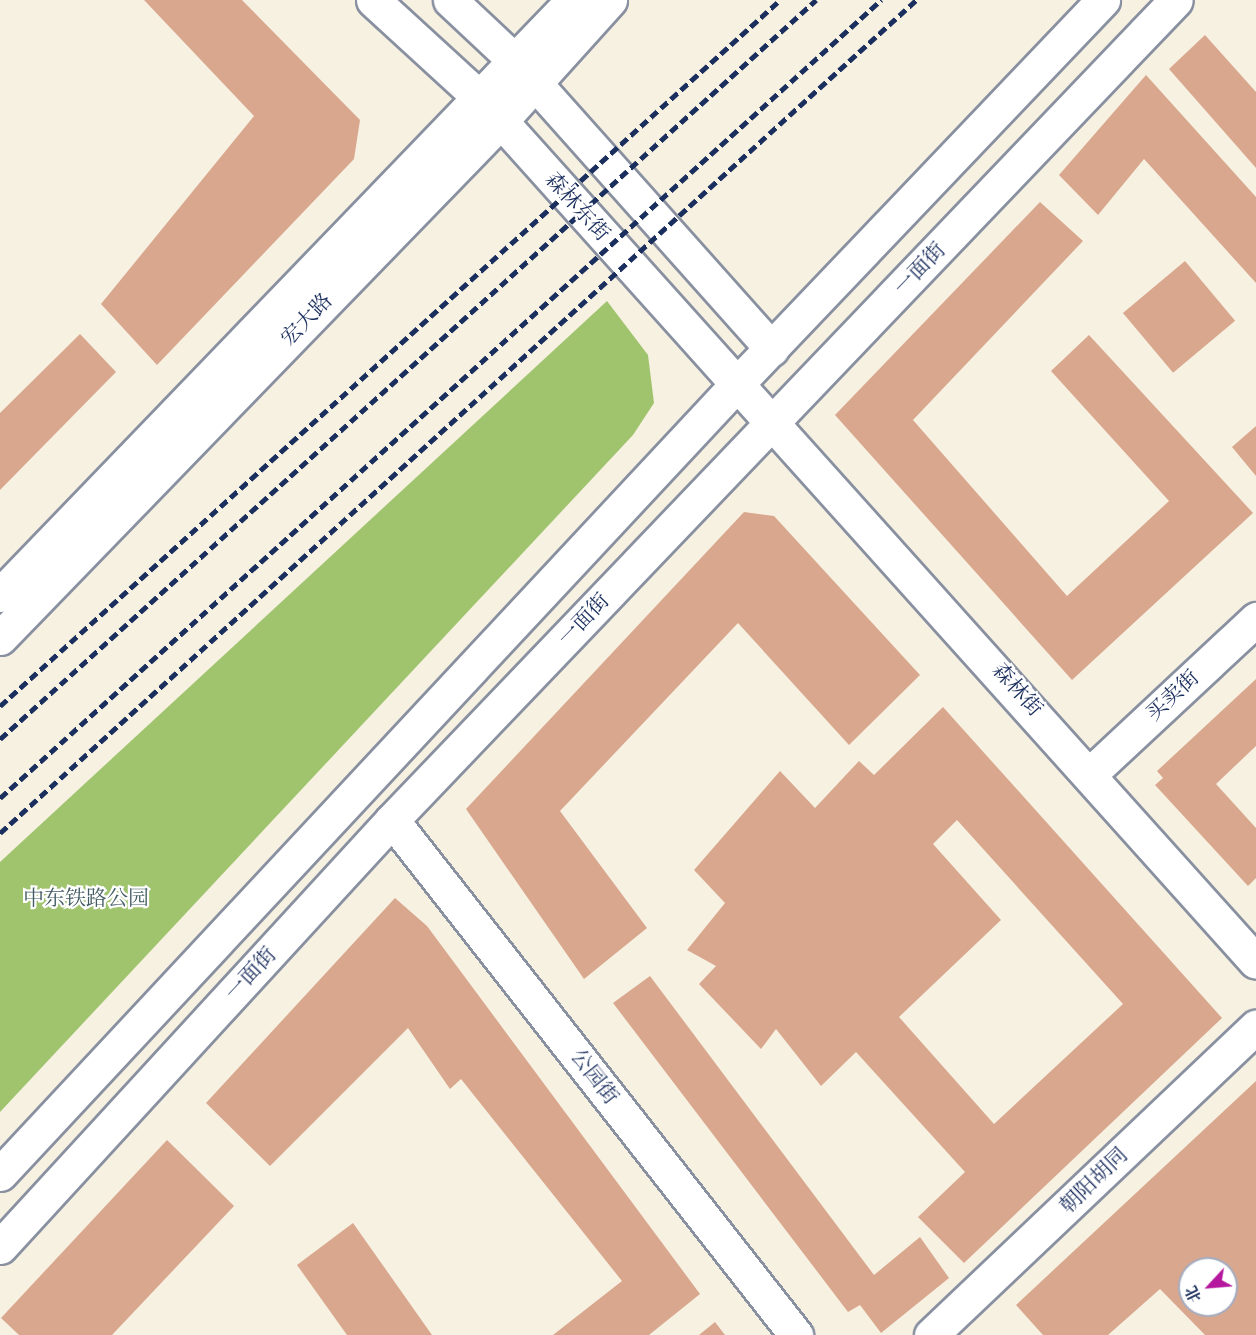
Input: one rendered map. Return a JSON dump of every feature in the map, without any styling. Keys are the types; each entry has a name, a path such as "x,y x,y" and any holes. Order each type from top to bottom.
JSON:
{"main road":[{"name":"森林东街","path":"373,0 491,110 736,385 774,422"},
{"path":"450,0 526,73 772,349"},
{"name":"宏大路","path":"526,73 573,0"},
{"name":"宏大路","path":"0,638 526,73 610,0"},
{"path":"0,1174 736,385 1103,0"},
{"name":"一面街","path":"0,1247 392,820 1176,0"},
{"name":"宏大路","path":"0,595 491,110"},
{"name":"森林街","path":"774,422 1091,773 1256,962"},
{"name":"买卖街","path":"1091,773 1256,619"},
{"name":"公园街","path":"392,820 796,1335"},
{"name":"朝阳胡同","path":"931,1335 1256,1027"}],"green space":[{"name":"中东铁路公园","path":"607,301 648,355 654,403 633,435 0,1112 0,862"}],"building":[{"path":"144,0 242,0 360,120 354,159 157,365 101,304 254,116"},
{"path":"1205,35 1256,92 1256,168 1169,69"},
{"path":"1146,75 1256,197 1256,283 1144,159 1098,215 1059,175"},
{"path":"1040,202 1083,241 913,420 1067,596 1169,501 1051,371 1089,335 1253,513 1072,680 835,415"},
{"path":"1185,261 1235,321 1173,373 1123,313"},
{"path":"80,334 116,372 0,490 0,413"},
{"path":"1256,426 1256,476 1232,447"},
{"path":"744,512 774,516 920,675 849,745 738,623 560,811 647,928 584,979 466,809"},
{"path":"1256,679 1256,746 1216,784 1256,828 1256,878 1248,886 1155,785 1163,778 1157,771"},
{"path":"943,707 1222,1018 964,1263 918,1217 965,1172 856,1052 821,1086 776,1029 761,1049 699,984 716,966 687,950 725,903 694,870 780,771 815,808 859,761 874,775","holes":["957,820 1123,1004 994,1124 899,1017 1001,920 933,844"]},
{"path":"395,898 427,926 700,1294 649,1335 553,1335 622,1281 461,1079 450,1089 408,1028 270,1166 206,1103"},
{"path":"650,976 874,1275 920,1237 949,1278 881,1333 860,1305 848,1312 613,1003"},
{"path":"1256,1081 1256,1335 1205,1335 1187,1317 1238,1317 1238,1257 1178,1257 1178,1307 1160,1289 1108,1335 1043,1335 1016,1305"},
{"path":"167,1140 234,1206 112,1335 19,1335 1,1318"},
{"path":"353,1223 432,1335 347,1335 297,1265"},
{"path":"715,1322 725,1335 699,1335"}],"railway":[{"path":"0,706 780,0"},
{"path":"0,739 816,0"},
{"path":"0,798 881,0"},
{"path":"0,833 916,0"}]}
